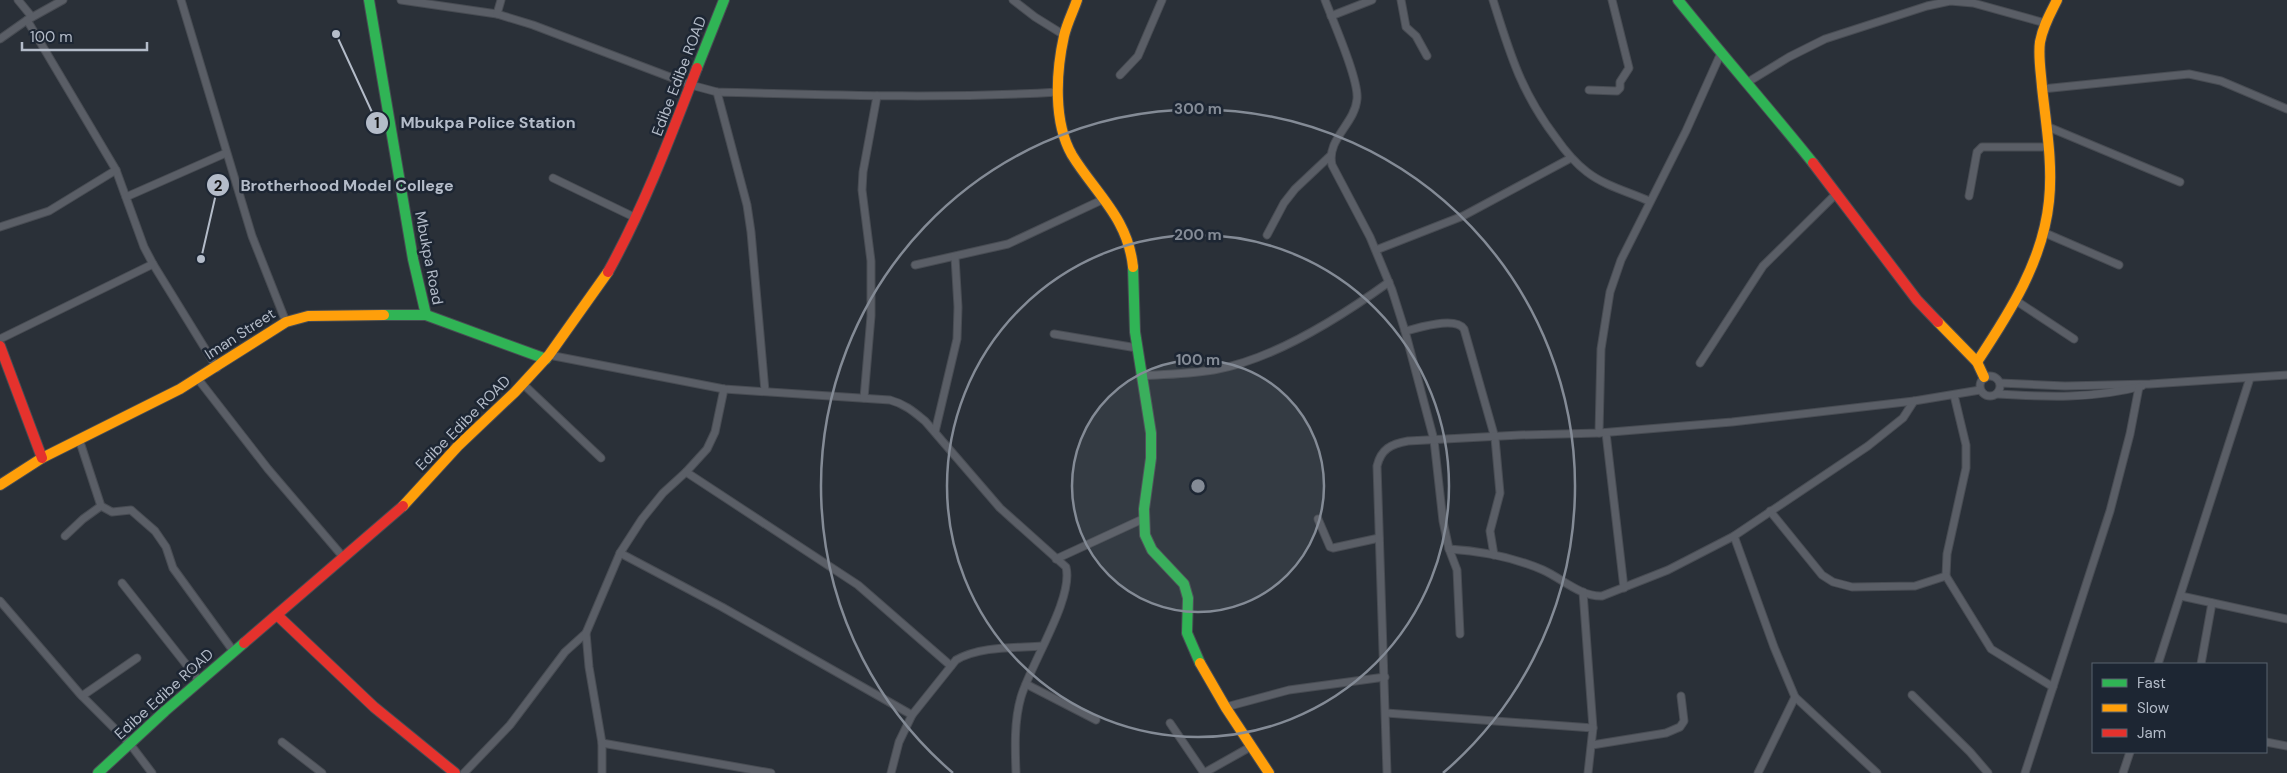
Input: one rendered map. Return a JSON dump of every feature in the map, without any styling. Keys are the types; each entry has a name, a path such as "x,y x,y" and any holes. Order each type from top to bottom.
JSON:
{"street":[{"path":"18,0 116,170 144,247 153,264 217,368"},
{"path":"0,39 63,0"},
{"path":"181,0 252,236 286,322"},
{"name":"Mbukpa Road","path":"369,0 413,259 426,315"},
{"path":"402,0 496,14 540,28 691,85 717,92 877,96 1002,95 1058,92"},
{"path":"496,14 501,0"},
{"name":"Edibe Edibe ROAD","path":"98,773 234,652 398,511 458,446 523,384 547,357 604,279 636,218 652,184 724,0"},
{"path":"1013,0 1035,17 1064,34"},
{"path":"1077,0 1064,34 1058,92 1066,142 1083,172 1104,199 1126,234 1129,245 1137,348 1152,432 1145,518 1147,542 1154,554 1184,584 1187,594 1186,624 1189,638 1226,706 1269,773"},
{"path":"1120,75 1138,56 1162,0"},
{"path":"1325,0 1350,66 1357,99 1352,115 1333,144 1330,156 1332,165 1376,250 1405,331 1434,440 1443,521 1449,549 1457,570 1460,634"},
{"path":"1331,16 1372,0"},
{"path":"1400,0 1406,27 1416,36 1427,56"},
{"path":"1493,0 1514,67 1526,92 1542,119 1571,158 1588,173 1610,185 1649,201"},
{"path":"1589,90 1617,91 1620,88 1620,82 1629,68 1612,0"},
{"path":"1678,0 1721,53 1748,82 1837,193 1917,300 1977,362 1984,377"},
{"path":"1977,362 2015,300 2045,233 2050,174 2040,44 2045,23 2057,0"},
{"path":"1748,82 1789,57 1825,39 1927,6 1950,1 1973,3 2045,23"},
{"path":"1624,588 1602,433 1601,349 1610,292 1621,260 1649,201 1686,131 1721,53"},
{"path":"2042,89 2189,74 2221,81 2287,109"},
{"path":"717,92 747,205 765,391"},
{"path":"864,398 870,316 871,261 862,190 863,172 877,96"},
{"path":"2046,126 2180,182"},
{"path":"1969,196 1977,152 1982,147 2048,147"},
{"path":"126,197 226,154"},
{"path":"1267,235 1284,203 1295,189 1330,156"},
{"path":"1376,250 1463,216 1571,158"},
{"path":"0,227 49,211 116,170"},
{"path":"553,178 636,218"},
{"path":"1700,364 1763,266 1837,193"},
{"path":"915,265 1008,244 1104,199"},
{"path":"2045,233 2119,265"},
{"path":"935,432 956,339 958,307 955,257"},
{"path":"0,338 153,264"},
{"path":"1142,376 1198,372 1246,361 1296,339 1350,310 1389,282"},
{"path":"2015,300 2074,339"},
{"name":"Iman Street","path":"0,484 42,458 148,407 198,379 286,322 308,316 426,315 547,357"},
{"path":"1405,331 1453,322 1461,325 1464,329 1495,438 1500,493 1490,531 1494,555"},
{"path":"1054,334 1137,348"},
{"path":"1,350 42,458"},
{"path":"547,357 724,388 864,398 901,403 912,410 935,432 1000,508 1066,567 1067,582 1026,684 1017,718 1016,773"},
{"path":"2150,384 2094,396 2048,397 1996,394 1987,396 1980,390 1980,382 1984,377 1992,376 2000,383 2065,386 2150,384 2287,375"},
{"path":"2158,663 2250,378"},
{"path":"198,379 268,469 344,558"},
{"path":"1996,394 2000,389 2000,383"},
{"path":"523,384 601,458"},
{"path":"2025,773 2110,511 2130,434 2139,387"},
{"path":"464,773 510,725 565,652 586,633 620,553 642,519 663,493 707,449 716,432 724,388"},
{"path":"1387,773 1377,466 1384,450 1394,444 1434,440 1602,433 1732,422 1914,401 1980,390"},
{"path":"1954,395 1964,434 1966,456 1947,554 1946,576 1991,649 2053,687"},
{"path":"1449,549 1477,551 1514,559 1543,570 1594,597 1602,596 1676,566 1734,536 1868,446 1903,418 1914,401"},
{"path":"79,439 101,506 112,512 131,510 155,532 166,547 173,568 234,652"},
{"path":"686,472 858,584 951,666"},
{"path":"65,536 83,519 101,506"},
{"path":"1770,511 1822,575 1833,582 1852,586 1915,586 1946,576"},
{"path":"1056,558 1145,518"},
{"path":"1318,519 1330,547 1333,548 1378,538"},
{"path":"1734,536 1774,646 1795,697 1877,773"},
{"path":"620,553 722,606 912,715"},
{"path":"122,583 200,682"},
{"path":"1583,592 1593,728 1588,773"},
{"path":"2181,596 2287,619"},
{"path":"0,601 82,696 130,744 152,773"},
{"path":"2201,663 2212,603"},
{"path":"277,615 374,707 456,773"},
{"path":"586,633 589,667 602,743 602,773"},
{"path":"891,773 899,742 912,715 951,666 964,655 1042,646"},
{"path":"82,696 137,658"},
{"path":"1226,706 1289,690 1384,677"},
{"path":"1026,684 1096,720"},
{"path":"1912,695 1970,752 1988,773"},
{"path":"1592,745 1666,733 1680,727 1684,721 1681,696"},
{"path":"1758,773 1795,697"},
{"path":"1386,713 1593,728"},
{"path":"1170,723 1204,773 1252,746"},
{"path":"282,742 322,773"},
{"path":"2267,742 2287,746"},
{"path":"602,743 771,773"},
{"path":"2123,773 2130,753"}],"traffic: fast":[{"path":"369,0 413,259 426,315"},
{"path":"697,68 724,0"},
{"path":"1678,0 1813,163"},
{"path":"1133,267 1135,332 1151,433 1151,458 1144,509 1145,535 1152,550 1184,584 1188,598 1187,633 1200,663"},
{"path":"384,315 426,315 546,359"},
{"path":"98,773 165,711 244,643"}],"traffic: slow":[{"path":"1077,0 1065,31 1059,65 1058,97 1062,128 1072,155 1118,220 1125,234 1133,267"},
{"path":"1977,362 2013,305 2023,285 2040,244 2046,223 2050,173 2039,47 2045,25 2057,0"},
{"path":"403,506 458,446 515,392 549,355 608,272"},
{"path":"0,485 42,458 180,389 286,322 308,316 384,315"},
{"path":"1938,322 1977,362 1984,377"},
{"path":"1200,663 1226,708 1269,773"}],"traffic: jam":[{"path":"608,272 645,197 697,68"},
{"path":"1813,163 1917,300 1938,322"},
{"path":"0,346 42,458"},
{"path":"244,643 403,506"},
{"path":"277,615 374,707 455,773"}],"place":[{"name":"Mbukpa Police Station","path":"336,34"},
{"name":"Brotherhood Model College","path":"201,259"}]}
